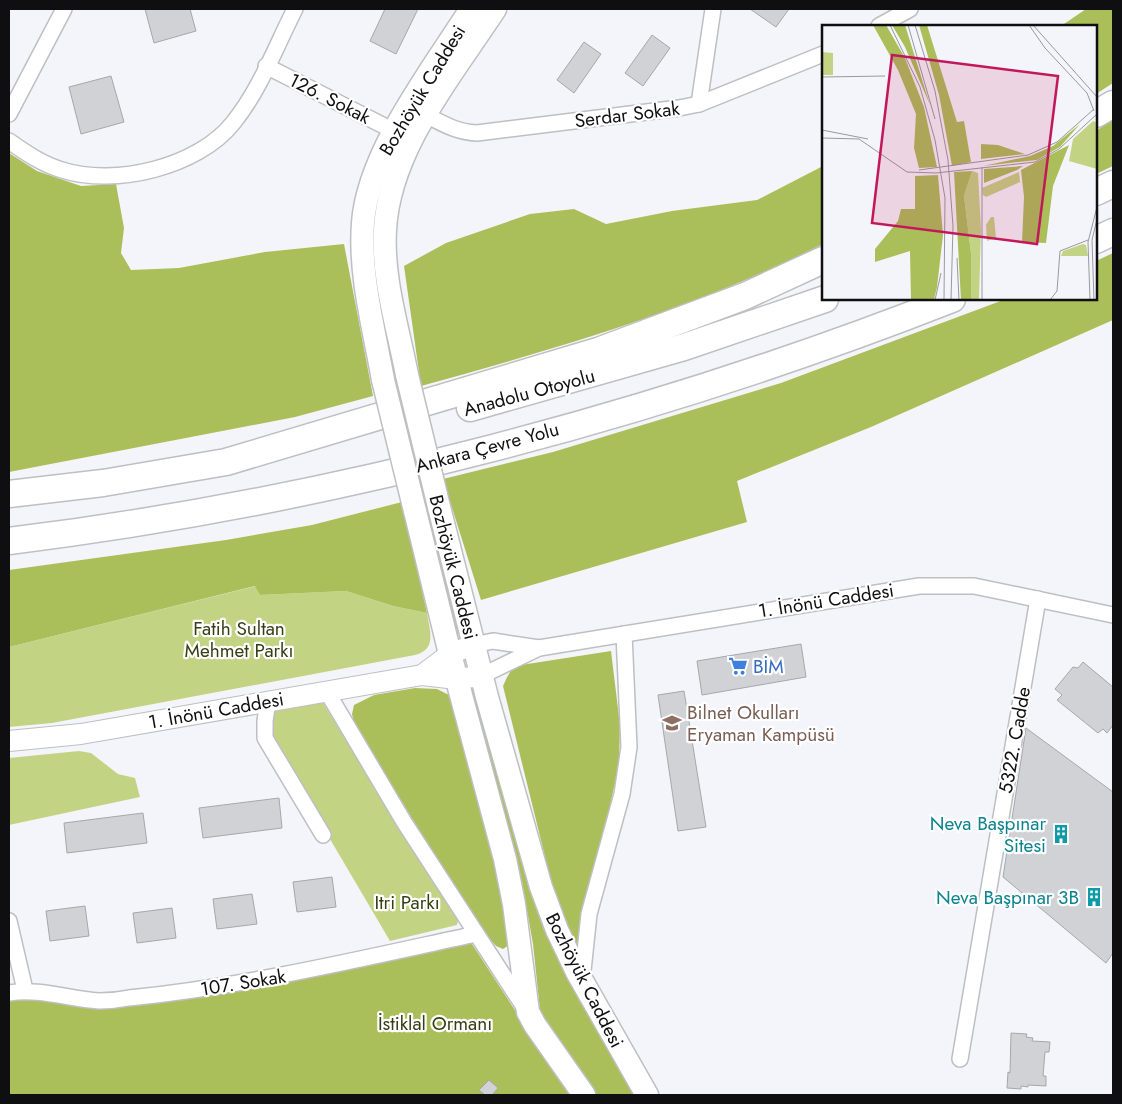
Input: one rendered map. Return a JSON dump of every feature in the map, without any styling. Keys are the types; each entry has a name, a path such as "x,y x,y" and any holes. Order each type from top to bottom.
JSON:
{"highway":[{"path":"1097,113 1113,104"},
{"path":"1097,192 1113,184"},
{"path":"1097,240 1113,232"},
{"path":"9,494 103,483 226,462 598,351 745,296 822,260"},
{"name":"Anadolu Otoyolu","path":"226,462 358,435 475,407 674,350 822,300"},
{"name":"Ankara Çevre Yolu","path":"9,541 240,505 360,480 478,450 605,417 698,388 835,342 949,300"},
{"path":"9,547 50,536"}],"main road":[{"name":"Bozhöyük Caddesi","path":"471,9 394,131 381,155 372,180 362,224 363,267 383,380 450,654 506,859 514,904 528,1012 584,1095"},
{"name":"Bozhöyük Caddesi","path":"495,9 414,132 397,171 387,206 384,231 386,269 407,375 473,645 541,887 556,930 647,1095"}],"street":[{"path":"9,114 64,9"},
{"path":"9,141 45,164 82,175 126,174 170,164 198,152 224,133 242,110 295,9"},
{"path":"699,104 713,9"},
{"path":"881,25 910,9"},
{"name":"Serdar Sokak","path":"426,115 451,128 463,132 477,133 680,108 699,104 822,54"},
{"name":"126. Sokak","path":"266,66 394,131"},
{"name":"1. İnönü Caddesi","path":"539,648 919,586 974,586 1113,615"},
{"name":"5322. Cadde","path":"960,1059 1038,599"},
{"path":"582,980 590,914 622,794 629,747 624,634"},
{"path":"473,645 493,641 539,648"},
{"name":"1. İnönü Caddesi","path":"422,675 450,654 473,645"},
{"path":"481,676 539,648"},
{"name":"1. İnönü Caddesi","path":"9,741 81,734 268,700 422,675 457,679 481,676"},
{"path":"326,690 404,822 528,1012"},
{"path":"268,700 265,738 323,835"},
{"path":"9,920 25,990"},
{"name":"107. Sokak","path":"9,993 25,990 56,993 99,1001 128,999 243,983 340,965 476,934"},
{"path":"499,970 508,974 512,973 521,963"}],"green space":[{"path":"1086,9 1113,9 1113,83 1097,93 1097,25 1062,25"},
{"path":"1113,119 1113,166 1097,174 1097,130"},
{"path":"9,153 37,171 81,186 116,184 124,228 121,253 131,270 179,268 265,252 344,244 373,396 295,417 9,472"},
{"path":"822,167 822,244 726,288 626,325 575,342 421,386 404,266 446,243 530,214 574,209 606,224 672,211 757,200"},
{"path":"1113,253 1113,320 871,427 737,481 747,522 481,600 443,479 553,452 781,383 1003,300 1097,300 1097,261"},
{"path":"402,502 427,613 393,606 346,591 260,595 255,586 9,647 9,570 226,540 312,525"},
{"path":"430,503 466,633 455,635 423,504"},
{"name":"Fatih Sultan Mehmet Parkı","path":"256,586 260,595 346,591 393,606 427,613 430,633 429,644 427,649 415,655 52,723 9,727 9,647"},
{"path":"611,651 620,725 619,764 578,954 551,881 503,686 511,671 521,665"},
{"path":"480,683 529,889 544,930 572,986 635,1095 592,1095 548,1032 540,1010 533,944 522,882 483,730 469,686"},
{"path":"415,688 437,689 451,696 502,869 509,945 503,949 496,946 477,925 354,723 352,714 354,705 374,695"},
{"name":"Itri Parkı","path":"320,698 458,920 457,925 390,941 267,732 275,707"},
{"path":"79,751 91,753 118,774 135,778 140,797 9,825 9,758"},
{"name":"İstiklal Ormanı","path":"470,941 570,1095 9,1095 9,1000 47,996 100,1004 300,980"}],"building":[{"path":"145,9 190,9 196,31 154,43"},
{"path":"385,9 418,9 396,54 370,41"},
{"path":"750,9 789,9 776,27"},
{"path":"652,35 670,48 643,86 625,73"},
{"path":"584,42 601,54 574,93 557,80"},
{"path":"111,76 124,122 81,134 69,87"},
{"path":"801,644 806,677 702,695 697,661"},
{"path":"1083,662 1113,687 1113,725 1107,733 1103,729 1098,733 1057,700 1062,695 1055,689 1073,667 1078,668"},
{"path":"684,691 706,827 678,831 658,695"},
{"name":"Neva Başpınar Sitesi","path":"1026,728 1113,792 1113,953 1106,963 1003,877"},
{"path":"279,798 282,828 203,838 199,808"},
{"path":"143,813 147,843 67,853 64,823"},
{"path":"332,877 336,907 297,912 293,882"},
{"path":"252,894 257,924 217,929 213,899"},
{"path":"85,906 89,936 50,941 46,911"},
{"path":"172,908 176,938 137,943 133,913"},
{"path":"1011,1033 1027,1034 1026,1037 1033,1038 1032,1041 1050,1042 1049,1052 1045,1052 1043,1076 1046,1076 1046,1086 1028,1085 1028,1087 1021,1086 1021,1089 1007,1088 1008,1072 1010,1073"},
{"path":"489,1080 498,1088 492,1095 485,1095 479,1090"}],"place":[{"name":"BİM","path":"738,666"},
{"name":"Bilnet Okulları Eryaman Kampüsü","path":"672,723"},
{"name":"Neva Başpınar Sitesi","path":"1061,834"},
{"name":"Neva Başpınar 3B","path":"1094,897"}]}
